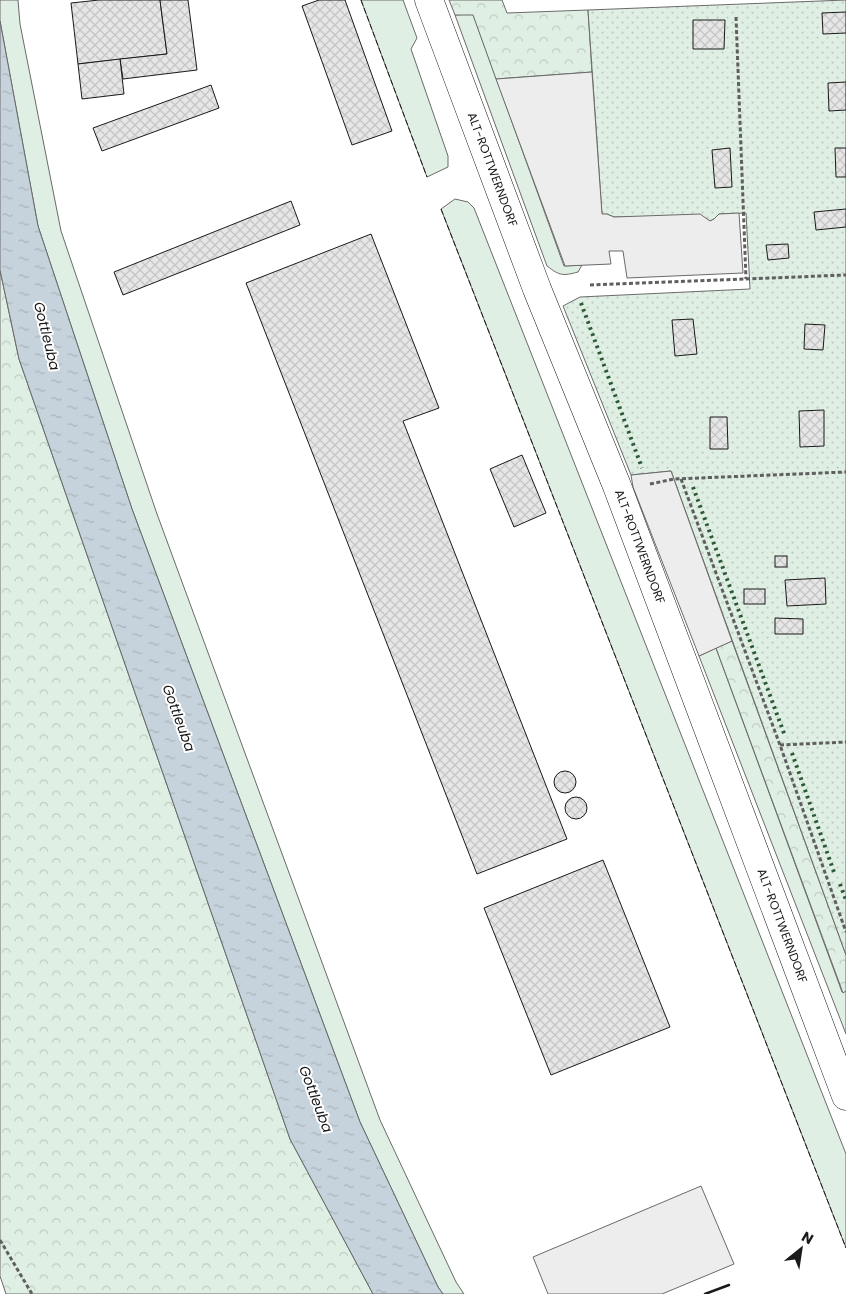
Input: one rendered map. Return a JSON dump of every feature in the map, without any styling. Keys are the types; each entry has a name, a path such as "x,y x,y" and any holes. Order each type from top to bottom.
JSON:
{"main road":[{"name":"ALT-ROTTWERNDORF","path":"430,0 537,289 618,486 846,1096"}],"path":[{"path":"736,17 746,279"},
{"path":"590,285 846,275"},
{"path":"618,486 633,486 681,479 846,472"},
{"path":"681,479 780,744 846,932"},
{"path":"780,744 846,742"},
{"path":"0,1240 32,1294"}],"green space":[{"path":"0,0 18,0 20,24 61,231 157,514 380,1120 456,1282 464,1294 443,1294 438,1287 360,1122 132,509 38,226 0,21"},
{"path":"361,0 403,0 417,38 411,49 448,156 448,167 427,177"},
{"path":"449,0 502,0 507,13 588,10 592,72 496,79 473,15 455,15"},
{"path":"846,0 846,955 671,471 631,475 563,306 580,297 750,289 746,213 719,214 710,221 703,217 614,217 607,214 602,215 588,10"},
{"path":"473,14 564,266 582,265 578,272 562,274 555,272 547,266 455,15"},
{"path":"455,199 468,202 474,208 846,1154 846,1248 441,209"},
{"path":"0,270 19,359 290,1139 373,1294 6,1294 0,1276"},
{"path":"732,641 846,955 846,991 843,993 716,648"},
{"path":"716,648 842,992 846,991 846,1034 699,656"}],"shaded area":[{"path":"592,72 602,214 614,217 700,214 710,221 719,214 739,213 743,273 627,278 623,251 609,251 611,264 565,266 496,79"},
{"path":"671,471 732,641 699,656 633,487 631,475"},
{"path":"701,1186 734,1264 662,1294 548,1294 533,1257"}],"water":[{"name":"Gottleuba","path":"0,21 38,226 132,509 360,1122 443,1294 373,1294 290,1139 19,359 0,270"}],"building":[{"path":"99,0 160,0 167,54 78,64 71,3"},
{"path":"160,0 188,0 197,70 123,79 120,59 167,54"},
{"path":"319,0 345,0 392,131 352,145 302,6"},
{"path":"846,12 846,33 823,34 822,13"},
{"path":"693,20 725,20 724,49 693,49"},
{"path":"120,59 124,94 82,99 78,64"},
{"path":"846,82 846,110 829,111 828,83"},
{"path":"211,85 219,108 102,151 93,128"},
{"path":"730,148 732,187 715,188 712,150"},
{"path":"835,148 846,148 846,177 836,177"},
{"path":"291,201 300,225 123,295 114,272"},
{"path":"846,209 846,227 816,230 814,212"},
{"path":"371,234 439,408 403,421 567,839 477,874 246,283"},
{"path":"788,244 789,258 768,260 766,245"},
{"path":"693,319 697,354 675,356 672,320"},
{"path":"805,324 825,325 823,350 804,349"},
{"path":"824,410 824,446 800,447 799,411"},
{"path":"710,417 727,417 728,449 710,449"},
{"path":"522,455 546,513 514,527 490,469"},
{"path":"775,556 787,556 787,567 775,567"},
{"path":"825,578 826,604 787,606 785,580"},
{"path":"744,589 765,589 765,604 744,604"},
{"path":"775,618 803,619 803,634 775,634"},
{"path":"565,771 573,774 576,782 573,790 565,793 557,790 554,782 557,774"},
{"path":"576,797 584,800 587,808 584,816 576,819 568,816 565,808 568,800"},
{"path":"603,860 670,1027 551,1075 484,908"}],"hedge":[{"path":"581,303 642,468"},
{"path":"693,487 785,736"},
{"path":"792,753 835,875"},
{"path":"840,884 846,900"}],"fence":[{"path":"361,0 427,177"},
{"path":"441,209 846,1248"}],"wall":[{"path":"705,1294 729,1285"}]}
